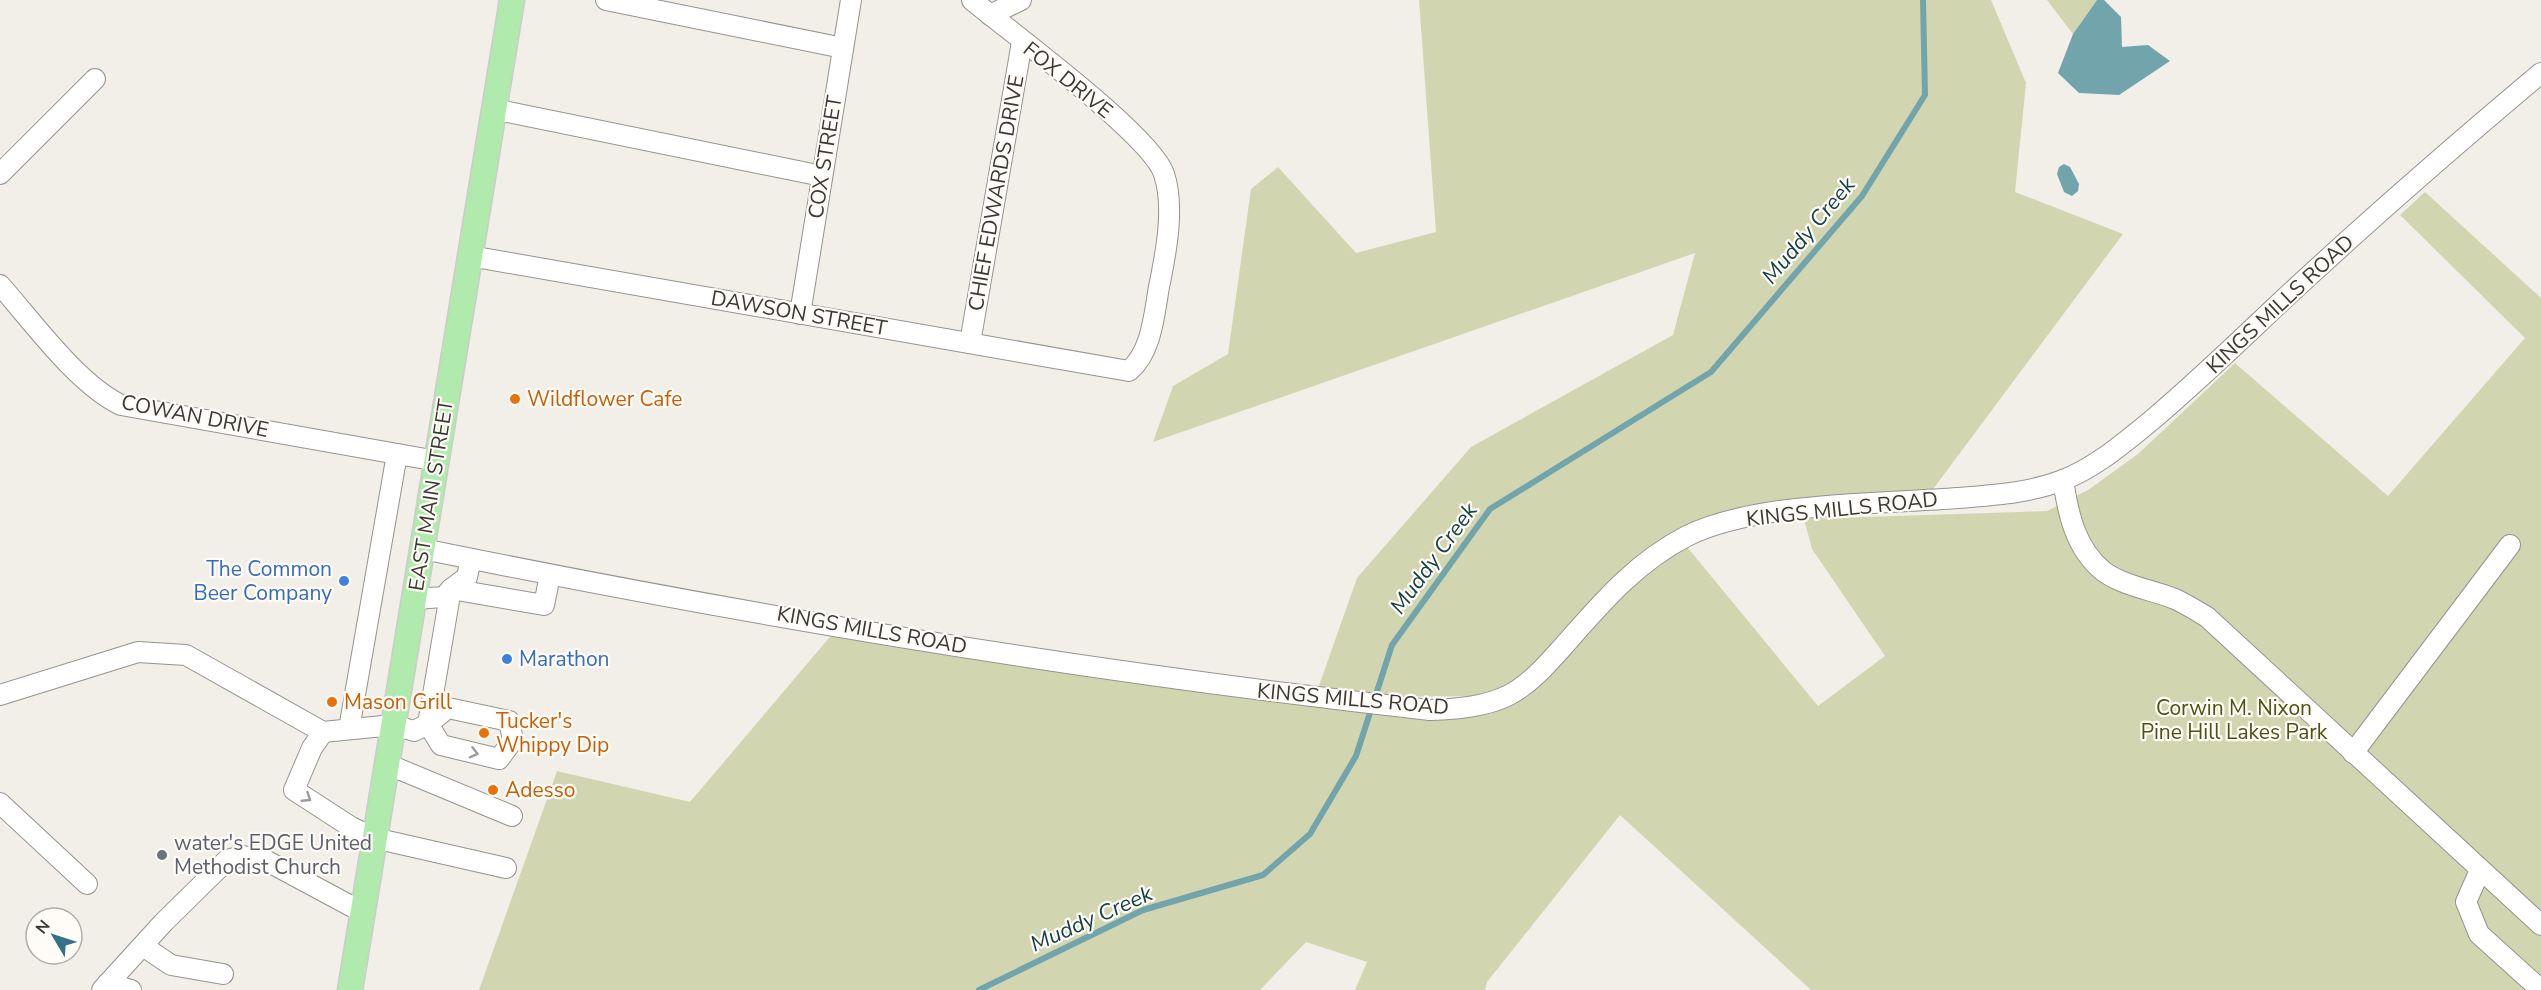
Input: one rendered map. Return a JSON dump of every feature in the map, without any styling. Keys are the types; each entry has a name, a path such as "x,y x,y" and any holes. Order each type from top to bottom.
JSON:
{"main road":[{"name":"EAST MAIN STREET","path":"350,990 512,0"}],"street":[{"path":"606,0 843,48"},
{"name":"COX STREET","path":"800,314 851,0"},
{"name":"FOX DRIVE","path":"972,0 1098,103 1154,154 1159,163 1167,185 1168,212 1160,284 1147,348 1137,364 1129,371"},
{"path":"990,15 1021,0"},
{"name":"CHIEF EDWARDS DRIVE","path":"970,343 1022,42"},
{"name":"KINGS MILLS ROAD","path":"423,549 550,575 1190,682 1431,710 1460,709 1489,703 1521,687 1551,660 1639,565 1660,550 1692,533 1746,517 1801,509 1985,496 2024,490 2063,480 2086,470 2118,448 2172,403 2317,268 2541,73"},
{"path":"0,174 95,79"},
{"path":"493,109 822,176"},
{"name":"DAWSON STREET","path":"470,256 1129,371"},
{"name":"COWAN DRIVE","path":"0,285 82,376 107,398 121,405 437,461"},
{"path":"349,729 397,454"},
{"path":"2063,480 2067,511 2077,539 2103,571 2140,588 2176,599 2207,617 2541,925"},
{"path":"2353,753 2510,545"},
{"path":"414,598 444,597 467,577 471,559"},
{"path":"452,589 544,605 550,575"},
{"path":"0,695 138,652 186,654 323,732 393,725 414,731 428,724 452,589"},
{"path":"323,732 312,748 294,790 351,827 374,838 506,868"},
{"path":"387,764 512,816"},
{"path":"0,803 87,884"},
{"path":"105,987 228,860 243,856 267,861 362,912"},
{"path":"2480,870 2466,902 2479,934 2541,990"},
{"path":"143,946 171,964 223,974"},
{"path":"105,987 131,990"}],"green space":[{"name":"Corwin M. Nixon Pine Hill Lakes Park","path":"1419,0 1991,0 2026,83 2015,192 2123,234 1925,500 1801,509 1683,542 1818,706 1885,656 1812,549 1804,519 2047,511 2088,490 2138,454 2235,363 2388,496 2525,338 2400,215 2425,192 2541,298 2541,990 1811,990 1620,815 1487,982 1485,990 1355,990 1367,962 1306,942 1260,990 479,990 557,771 690,802 840,625 1315,697 1357,578 1471,447 1673,335 1695,253 1153,442 1173,386 1228,354 1251,189 1278,167 1356,253 1436,232","holes":["1656,566 1519,693 1509,695","1502,696 1430,710 1325,697"]},
{"path":"2047,0 2097,0 2073,34"}],"water":[{"path":"2097,0 2104,0 2121,17 2122,47 2148,45 2170,61 2119,95 2079,93 2058,73 2073,34"},
{"path":"2064,164 2070,167 2079,184 2078,191 2072,196 2064,192 2057,174 2059,167"}],"waterway":[{"name":"Muddy Creek","path":"979,990 1143,910 1263,875 1310,834 1356,756 1392,645 1490,509 1711,372 1862,196 1925,95 1923,0"}],"place":[{"name":"Wildflower Cafe","path":"515,399"},
{"name":"The Common Beer Company","path":"344,581"},
{"name":"Marathon","path":"507,659"},
{"name":"Mason Grill","path":"332,702"},
{"name":"Tucker's Whippy Dip","path":"484,733"},
{"name":"Adesso","path":"493,790"},
{"name":"water's EDGE United Methodist Church","path":"162,855"}]}
